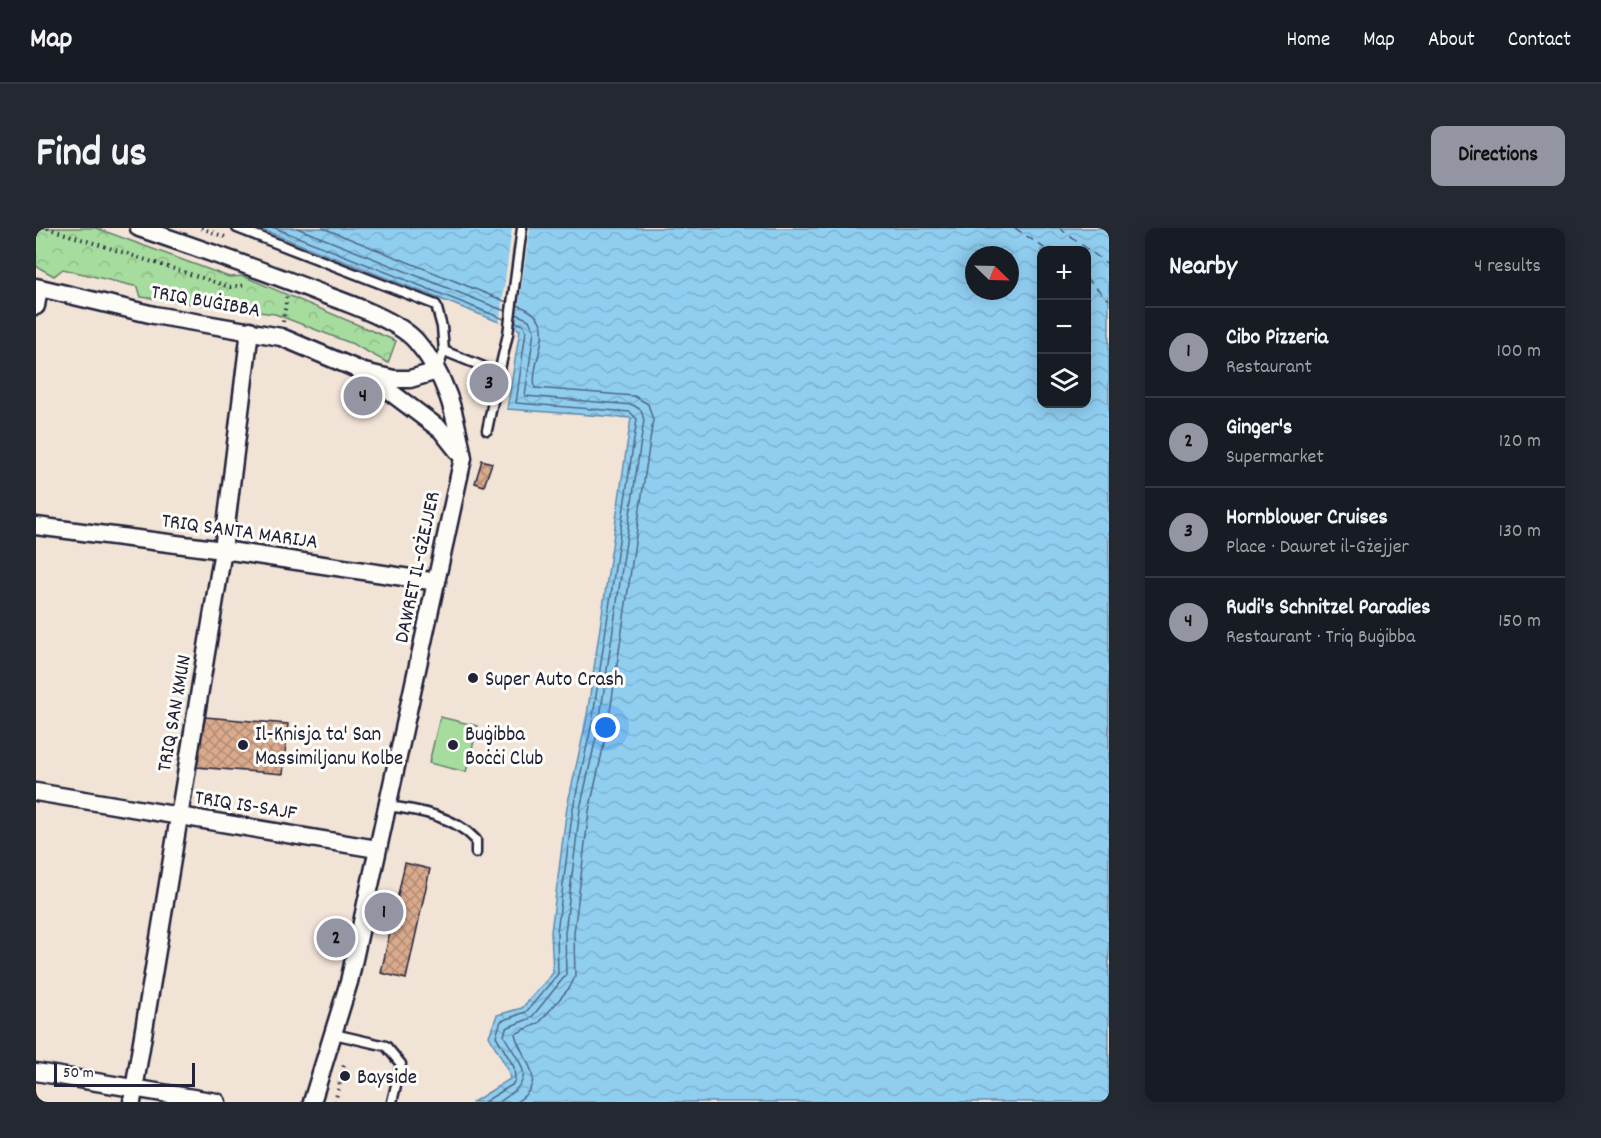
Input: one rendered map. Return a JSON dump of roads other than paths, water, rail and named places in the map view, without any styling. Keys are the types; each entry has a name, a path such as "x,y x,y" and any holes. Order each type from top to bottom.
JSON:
{"street":[{"name":"DAWRET IL-GŻEJJER","path":"139,228 274,274 363,309 415,339 437,371 453,403 463,458 349,982 312,1102"},
{"name":"TRIQ BUĠIBBA","path":"37,288 154,315 250,330 280,338 364,372 394,379 410,379 437,371"},
{"path":"36,306 37,288"},
{"name":"TRIQ SAN XMUN","path":"134,1095 223,550 250,330"},
{"name":"TRIQ BUĠIBBA","path":"364,372 441,430 463,458"},
{"name":"TRIQ SANTA MARIJA","path":"36,526 223,550 437,582"},
{"name":"TRIQ IS-SAJF","path":"36,792 377,849"},
{"path":"36,1072 134,1095 217,1102"}],"lane":[{"path":"237,228 436,304 442,327 444,351 437,371"},
{"path":"487,430 508,334 522,228"},
{"path":"444,351 499,373"},
{"path":"387,806 450,820 466,829 476,840 476,853"},
{"path":"334,1034 386,1046 401,1064 392,1102"}],"water":[{"path":"258,228 1109,228 1109,1102 473,1102 510,1079 508,1070 489,1036 497,1015 522,1008 553,973 551,932 567,807 586,722 631,418 507,409 520,330"}],"place":[{"name":"Hornblower Cruises","path":"489,383"},
{"name":"Rudi's Schnitzel Paradies","path":"363,396"},
{"name":"Super Auto Crash","path":"473,678"},
{"name":"Il-Knisja ta' San Massimiljanu Kolbe","path":"243,745"},
{"name":"Buġibba Boċċi Club","path":"453,745"},
{"name":"Cibo Pizzeria","path":"384,912"},
{"name":"Ginger's","path":"336,938"},
{"name":"Bayside","path":"345,1076"}]}
